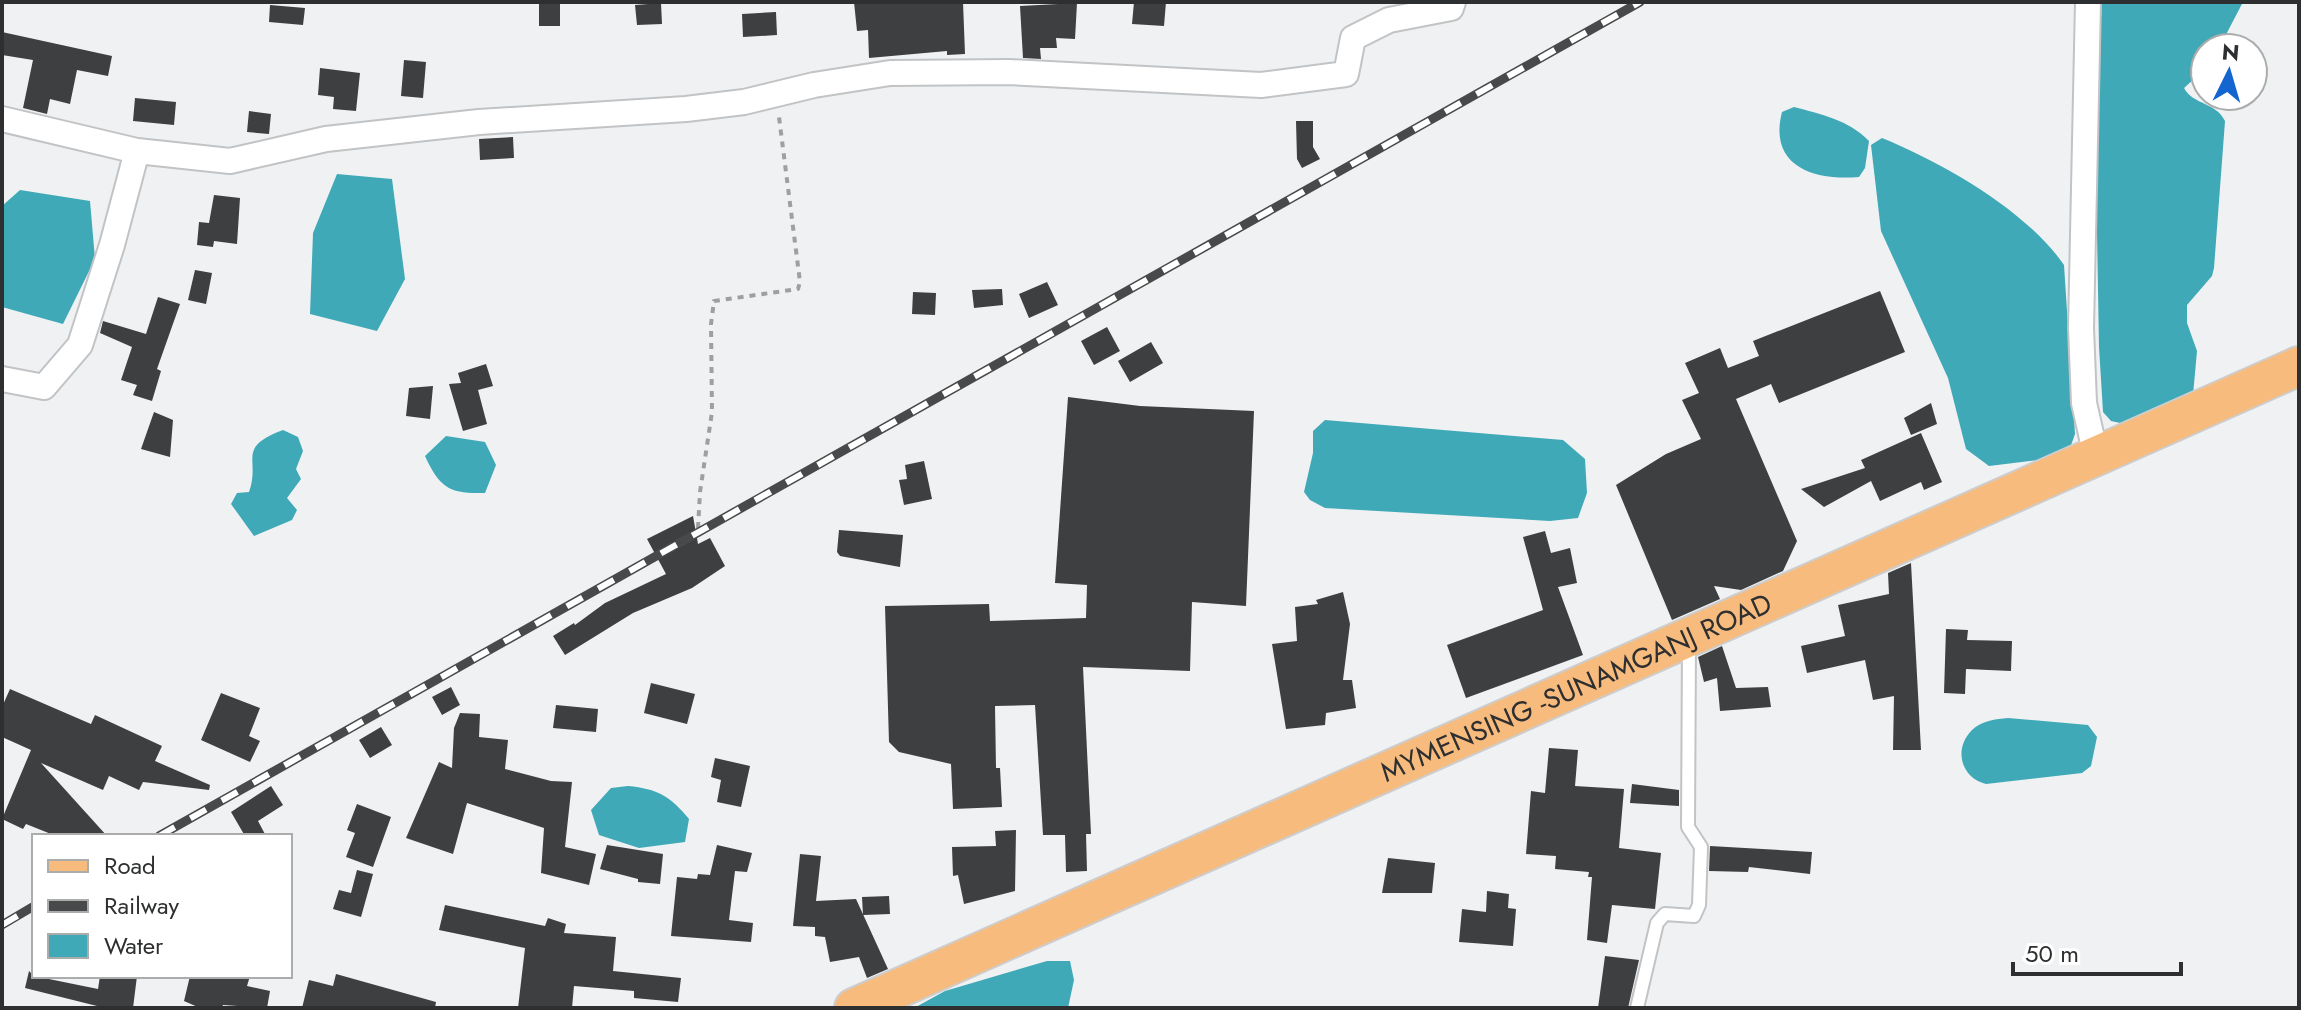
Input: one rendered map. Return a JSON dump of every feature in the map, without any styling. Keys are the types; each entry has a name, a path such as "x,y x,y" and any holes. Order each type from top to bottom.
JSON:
{"main road":[{"name":"MYMENSING -SUNAMGANJ ROAD","path":"854,1008 2299,366"}],"street":[{"path":"2,119 137,151 230,161 326,139 479,122 686,109 890,73 1009,72 1261,85 1346,74 1353,38 1389,20 1451,8 1453,2"},
{"path":"2088,2 2081,328 2084,403 2096,456"},
{"path":"2,379 44,387 80,345 112,245 137,151"}],"lane":[{"path":"1637,1008 1657,923 1665,914 1694,916 1699,905 1701,847 1688,827 1689,637"}],"path":[{"path":"698,528 712,412 713,305 720,298 798,289 800,282 788,167 776,95"}],"water":[{"path":"2102,2 2243,2 2227,32 2189,32 2189,83 2184,88 2189,95 2189,112 2218,112 2225,121 2214,268 2212,276 2187,305 2187,323 2197,351 2193,395 2125,424 2111,421 2103,412 2095,118"},
{"path":"1794,107 1843,123 1869,141 1865,168 1859,177 1842,178 1811,172 1788,157 1779,130 1782,112"},
{"path":"1882,138 1982,190 2028,225 2064,265 2075,434 2070,448 2039,460 1989,466 1966,449 1948,378 1881,231 1871,145"},
{"path":"337,174 392,179 405,279 377,331 310,314 313,233"},
{"path":"20,190 90,201 95,259 63,324 2,307 2,206"},
{"path":"1325,420 1563,440 1585,459 1587,493 1578,518 1550,521 1325,508 1310,500 1304,492 1313,453 1313,431"},
{"path":"283,430 298,437 303,451 296,469 301,479 287,498 297,510 292,520 254,536 231,504 237,493 249,492 254,449 268,436"},
{"path":"446,436 485,442 496,465 485,493 455,490 436,476 425,456"},
{"path":"2008,718 2088,725 2097,737 2091,766 2082,773 1986,784 1977,781 1962,762 1966,738 1980,724"},
{"path":"628,786 648,789 676,805 689,819 685,842 639,848 599,835 591,810 611,788"},
{"path":"1047,961 1070,961 1074,980 1068,1008 914,1008 945,991"}],"building":[{"path":"539,2 560,2 560,26 539,26"},
{"path":"854,2 963,2 965,54 947,55 947,51 869,58 868,30 857,31"},
{"path":"1134,2 1166,2 1164,26 1132,24"},
{"path":"661,3 662,24 637,25 635,5"},
{"path":"1077,3 1075,39 1056,38 1057,48 1040,48 1041,59 1023,58 1020,6"},
{"path":"270,5 305,8 303,25 269,22"},
{"path":"776,12 777,35 743,37 742,14"},
{"path":"2,32 112,56 108,76 77,70 70,104 50,99 47,114 23,108 33,60 2,55"},
{"path":"404,60 426,62 423,98 401,96"},
{"path":"320,68 360,73 356,111 333,109 334,97 318,95"},
{"path":"135,98 176,102 174,125 133,121"},
{"path":"249,111 271,114 269,134 247,132"},
{"path":"1296,121 1313,121 1313,147 1320,159 1302,168 1297,159"},
{"path":"513,137 514,158 480,160 479,139"},
{"path":"214,195 240,198 237,244 214,241 213,247 197,245 199,222 209,223"},
{"path":"195,270 212,273 206,304 188,300"},
{"path":"1047,282 1058,305 1029,318 1019,294"},
{"path":"1002,289 1003,305 974,308 972,290"},
{"path":"1880,291 1905,352 1779,403 1771,384 1736,399 1797,541 1783,571 1741,590 1714,586 1720,599 1672,620 1616,485 1666,454 1701,439 1682,400 1699,393 1685,363 1720,348 1728,368 1759,356 1753,341"},
{"path":"913,292 936,293 935,315 912,314"},
{"path":"158,297 180,304 157,369 161,371 152,401 133,395 137,385 121,380 132,347 100,333 103,321 146,334"},
{"path":"1107,327 1120,351 1094,365 1081,341"},
{"path":"1151,342 1163,363 1130,382 1118,361"},
{"path":"486,364 493,386 478,390 487,424 463,431 449,384 461,383 458,373"},
{"path":"433,386 430,419 406,416 409,388"},
{"path":"1068,397 1140,406 1254,411 1246,606 1192,602 1190,671 1083,667 1091,834 1086,834 1087,871 1066,872 1065,835 1043,835 1035,705 995,706 996,768 1000,768 1002,807 953,809 951,764 899,752 889,742 885,606 989,604 990,621 1086,618 1087,585 1055,583"},
{"path":"1931,403 1937,424 1911,435 1904,418"},
{"path":"154,412 173,420 170,457 141,449"},
{"path":"1921,433 1942,482 1924,490 1921,482 1880,501 1871,481 1824,507 1801,489 1865,468 1861,460"},
{"path":"924,461 932,499 904,505 899,480 907,479 905,465"},
{"path":"693,516 698,544 710,538 725,566 692,588 633,613 565,655 553,636 575,625 605,603 666,574 647,539"},
{"path":"839,530 903,535 900,567 840,556 837,552"},
{"path":"1545,531 1551,553 1570,548 1577,583 1558,587 1583,655 1466,698 1447,645 1543,610 1523,537"},
{"path":"1911,563 1921,750 1893,750 1894,696 1873,700 1865,660 1807,673 1801,646 1845,636 1838,605 1889,594 1888,573"},
{"path":"1343,592 1350,624 1343,680 1352,680 1356,708 1326,713 1325,725 1286,729 1272,644 1297,641 1295,607 1318,604 1316,600"},
{"path":"1946,629 1968,630 1967,640 2012,641 2011,671 1966,669 1965,694 1944,693"},
{"path":"1722,646 1736,688 1768,687 1771,707 1720,711 1717,678 1704,682 1698,657"},
{"path":"651,683 695,694 687,724 644,713"},
{"path":"451,687 460,705 442,715 432,697"},
{"path":"10,689 91,724 95,715 162,746 155,761 210,785 209,790 143,782 139,790 109,776 103,790 41,763 105,834 51,834 26,824 23,829 2,819 31,750 2,737 2,707"},
{"path":"221,693 260,708 249,736 260,741 250,762 201,740"},
{"path":"556,705 598,709 596,732 553,728"},
{"path":"460,713 480,714 479,737 508,740 505,769 551,781 572,782 565,847 596,854 589,885 541,873 544,828 467,803 453,854 406,838 439,762 452,768 454,728"},
{"path":"381,727 392,745 370,758 359,740"},
{"path":"1549,748 1578,750 1575,786 1624,789 1619,848 1661,853 1655,909 1612,905 1607,943 1587,940 1592,877 1588,877 1589,872 1555,869 1556,856 1526,854 1531,791 1545,793"},
{"path":"715,758 750,766 741,807 717,802 721,780 711,777"},
{"path":"1632,784 1679,790 1679,806 1630,803"},
{"path":"271,786 283,805 258,821 265,834 244,834 231,812"},
{"path":"357,804 391,817 373,867 346,857 355,833 347,830"},
{"path":"1016,830 1015,891 964,904 958,875 953,876 952,847 996,846 995,831"},
{"path":"607,845 663,854 660,884 638,882 638,879 600,869"},
{"path":"717,845 752,853 747,872 735,871 729,920 753,923 751,942 671,936 677,877 697,879 698,874 710,875"},
{"path":"1710,846 1812,852 1810,874 1749,867 1748,872 1709,871"},
{"path":"800,854 821,856 816,901 856,899 888,969 867,978 859,957 830,962 825,937 815,936 815,927 793,926"},
{"path":"1388,858 1435,863 1432,893 1382,893"},
{"path":"357,870 373,874 361,917 333,909 339,890 351,893"},
{"path":"1487,891 1509,894 1508,908 1516,909 1513,946 1459,942 1462,909 1486,912"},
{"path":"889,896 890,914 863,915 862,897"},
{"path":"445,905 545,926 548,918 566,924 564,933 616,937 613,971 681,978 678,1002 634,998 634,991 574,986 572,1008 518,1008 525,948 439,930"},
{"path":"1605,956 1639,960 1628,1008 1598,1008"},
{"path":"29,971 32,978 98,989 100,978 137,978 133,1008 105,1008 25,988"},
{"path":"336,974 436,1002 435,1008 302,1008 309,980 333,986"},
{"path":"190,978 249,978 247,986 270,991 267,1008 223,1005 222,1008 200,1008 184,1001"}],"railway":[{"path":"163,834 1640,2"},
{"path":"2,925 32,907"}]}
